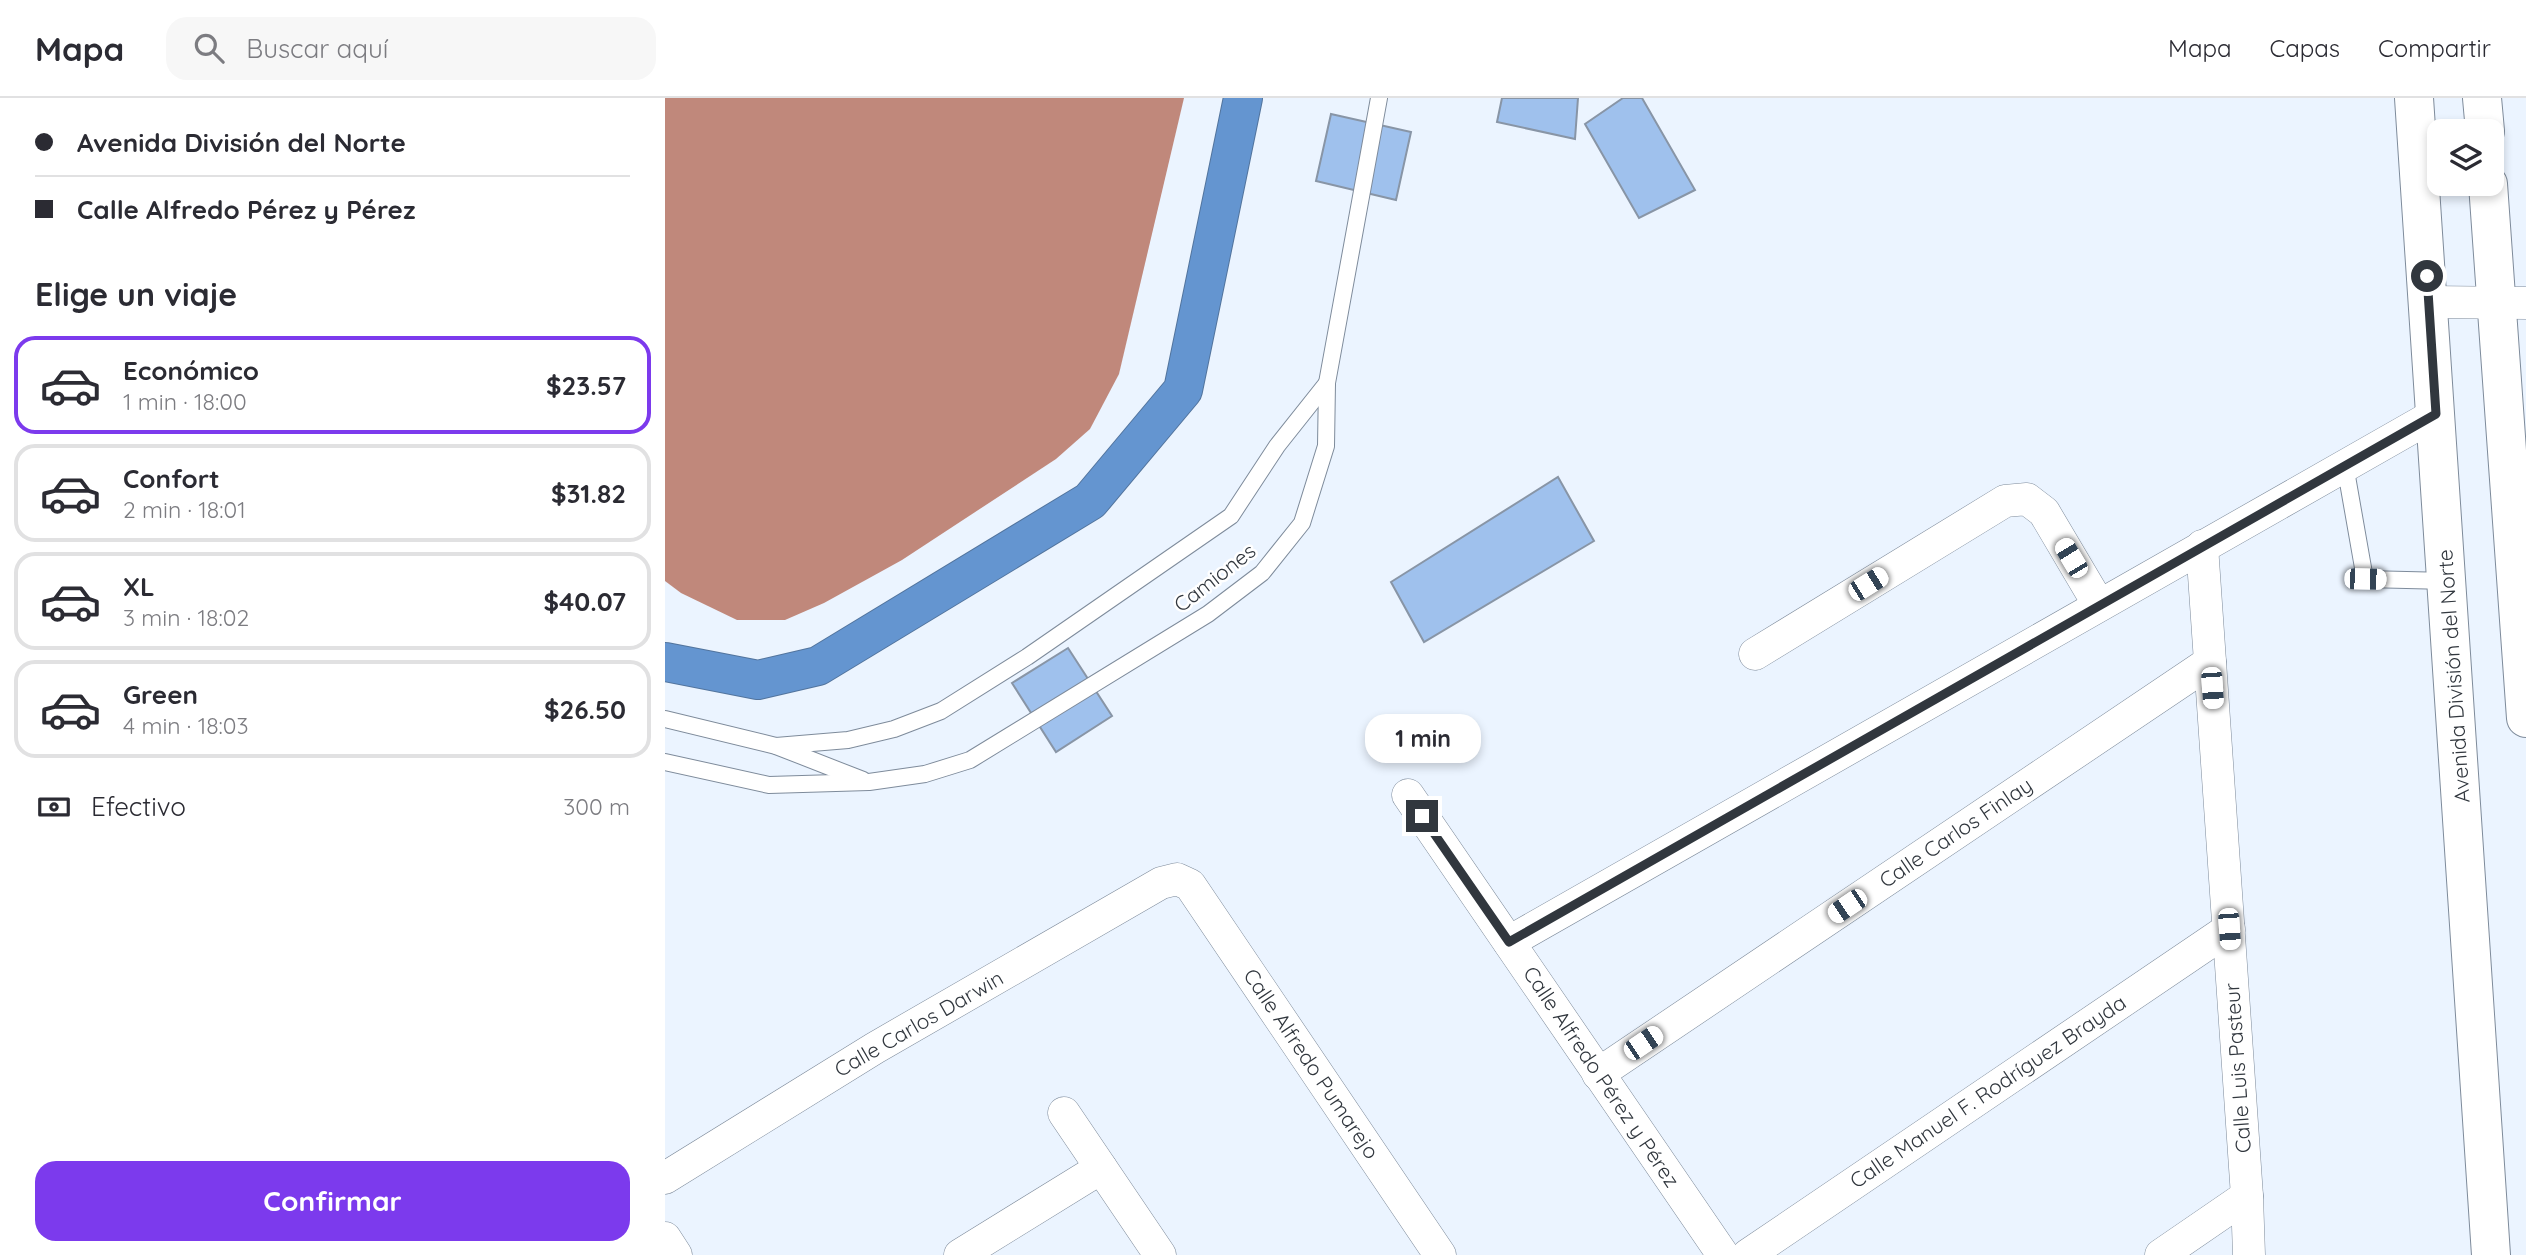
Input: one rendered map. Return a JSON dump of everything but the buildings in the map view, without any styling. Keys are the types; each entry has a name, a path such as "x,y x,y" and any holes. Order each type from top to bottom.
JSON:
{"highway":[{"path":"665,662 758,680 818,666 1090,500 1183,390 1243,98"}],"main road":[{"name":"Avenida División del Norte","path":"2414,98 2491,1255"},
{"path":"2482,98 2484,119"},
{"path":"2490,196 2511,303 2526,718"}],"street":[{"path":"2428,302 2511,303"},
{"path":"1509,942 2436,414"},
{"path":"1755,654 2005,501 2027,499 2044,512 2099,605"},
{"name":"Calle Luis Pasteur","path":"2202,546 2249,1255"},
{"name":"Calle Carlos Finlay","path":"1598,1074 2210,662"},
{"name":"Calle Alfredo Pérez y Pérez","path":"1408,795 1723,1255"},
{"name":"Calle Carlos Darwin","path":"665,1178 875,1048 1161,883 1177,879"},
{"name":"Calle Alfredo Pumarejo","path":"1177,879 1190,884 1440,1255"},
{"name":"Calle Manuel F. Rodríguez Brayda","path":"1748,1255 2229,929"},
{"path":"1064,1113 1160,1255"},
{"path":"960,1255 1101,1168"},
{"path":"2161,1255 2247,1196"},
{"path":"665,1238 676,1255"}],"lane":[{"name":"Camiones","path":"665,762 769,785 869,782 925,774 970,760 1208,614 1262,573 1302,523 1326,446 1327,383 1379,98"},
{"path":"776,746 848,740 894,729 941,711 1027,657 1231,516 1277,446 1327,383"},
{"path":"2345,464 2365,579 2448,580"},
{"name":"Camiones","path":"665,719 776,746 869,782"}],"shaded area":[{"path":"665,98 1184,98 1119,374 1090,429 1056,459 902,560 824,603 785,620 737,620 681,593 665,581"}],"route":[{"path":"1422,816 1509,942 2436,414 2427,276"}]}
